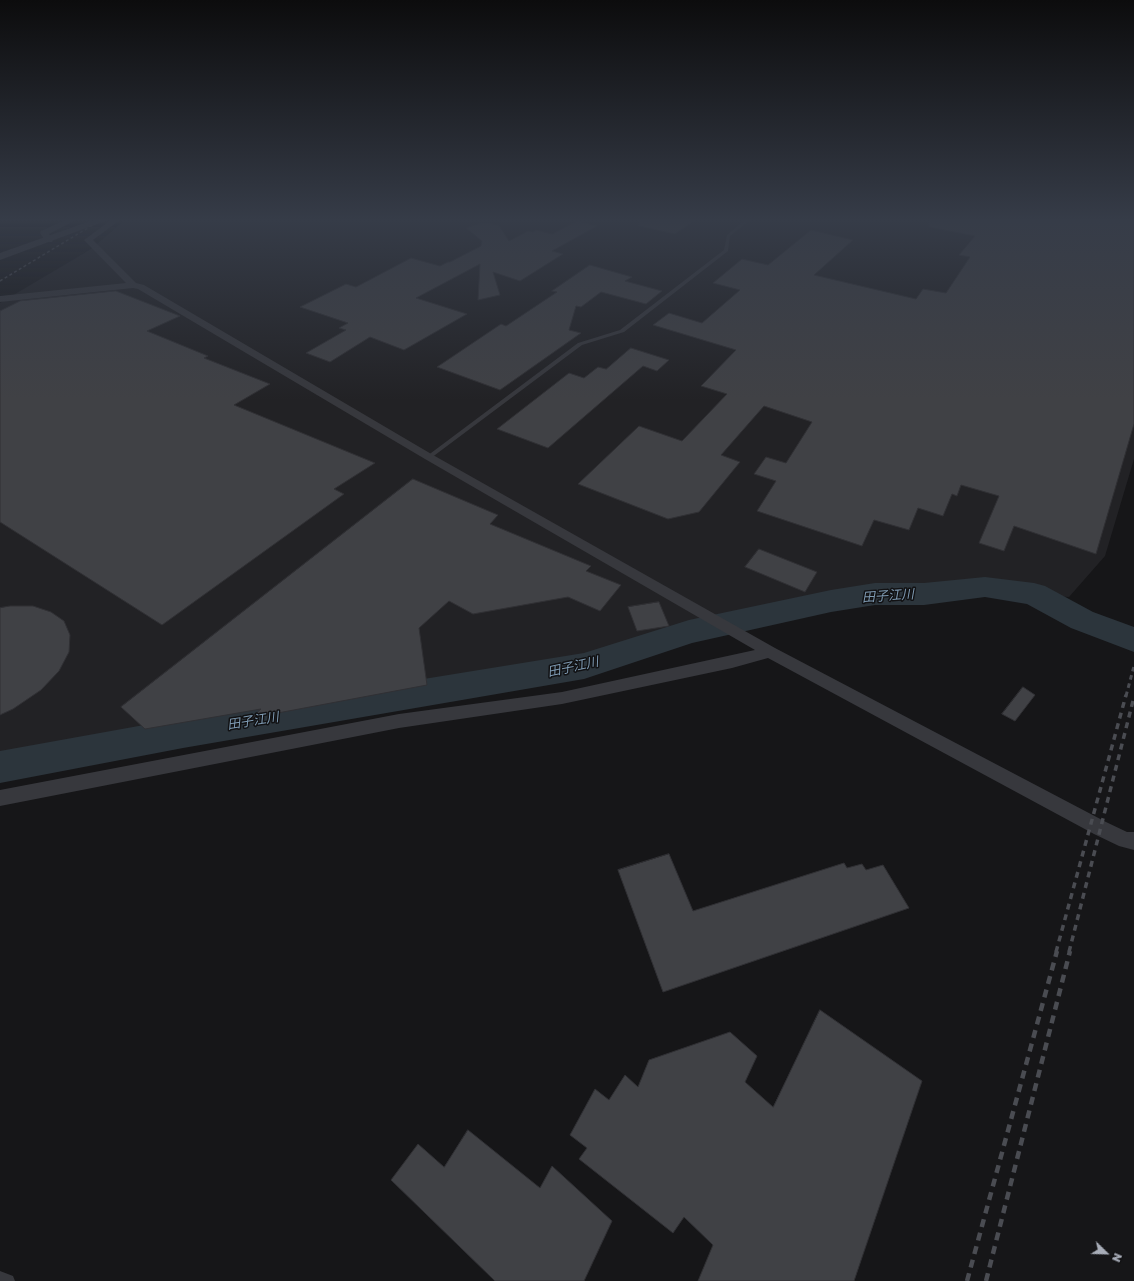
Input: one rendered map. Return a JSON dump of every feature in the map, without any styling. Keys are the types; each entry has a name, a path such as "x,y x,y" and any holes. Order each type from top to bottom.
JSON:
{"street":[{"path":"128,280 133,285"},
{"path":"0,299 133,285 141,287 429,457 770,652 1100,828 1126,840 1134,841"},
{"path":"0,798 399,721 562,698 732,662 770,652"}],"lane":[{"path":"429,457 580,344 622,331 688,280"},
{"path":"0,1278 8,1281"}],"shaded area":[{"path":"39,280 1134,280 1134,459 1105,556 1069,597 968,590 834,598 719,635 427,691 0,758 0,303"}],"building":[{"path":"370,280 450,280 416,298 467,314 404,350 370,337 330,362 306,353 346,330 339,328 348,323 300,307 346,284 356,287"},
{"path":"479,280 495,280 500,295 478,300"},
{"path":"568,280 627,280 625,281 662,291 646,304 601,292 581,307 576,306 569,330 581,333 500,390 437,367 501,324 506,326 557,292 552,291"},
{"path":"717,280 834,280 916,299 923,289 946,293 955,280 1134,280 1134,424 1096,554 1014,526 1004,551 979,543 999,496 961,485 957,496 952,494 943,516 918,508 909,530 874,520 862,546 757,511 776,481 754,474 766,457 786,463 812,422 764,406 721,455 740,462 699,512 668,519 578,484 639,426 682,441 727,394 701,386 736,350 653,325 669,313 702,323 740,290 713,283"},
{"path":"116,291 180,316 147,331 208,356 204,358 270,384 234,405 375,463 334,489 344,494 162,625 0,522 0,311 20,301"},
{"path":"631,348 669,360 657,371 643,366 548,448 497,429 569,373 584,378 598,367 606,369"},
{"path":"413,479 498,515 490,524 591,566 586,571 621,585 600,611 568,597 473,614 449,601 419,628 427,685 251,718 261,709 145,729 121,707"},
{"path":"759,549 817,572 805,592 745,567"},
{"path":"659,602 669,626 637,631 628,607"},
{"path":"10,606 33,606 51,612 64,621 70,635 69,652 59,671 41,690 13,709 0,715 0,608"},
{"path":"1023,687 1035,695 1015,721 1002,714"},
{"path":"669,854 693,911 844,863 847,868 862,864 866,870 883,865 909,908 663,992 618,870"},
{"path":"820,1010 922,1081 854,1281 698,1281 713,1245 684,1217 673,1233 579,1159 587,1148 570,1135 595,1089 609,1100 625,1075 638,1087 649,1060 730,1032 757,1056 745,1082 773,1107"},
{"path":"468,1130 540,1188 552,1166 612,1221 584,1281 495,1281 391,1180 418,1144 444,1167"}],"waterway":[{"name":"田子江川","path":"0,767 183,733 584,666 689,632 831,601 875,594 924,594 985,587 1034,594 1082,620 1134,640"}],"railway":[{"path":"1126,696 1134,666"},
{"path":"1056,952 1126,695"},
{"path":"1069,952 1134,697"},
{"path":"967,1281 1057,951"},
{"path":"986,1281 1070,951"}]}
